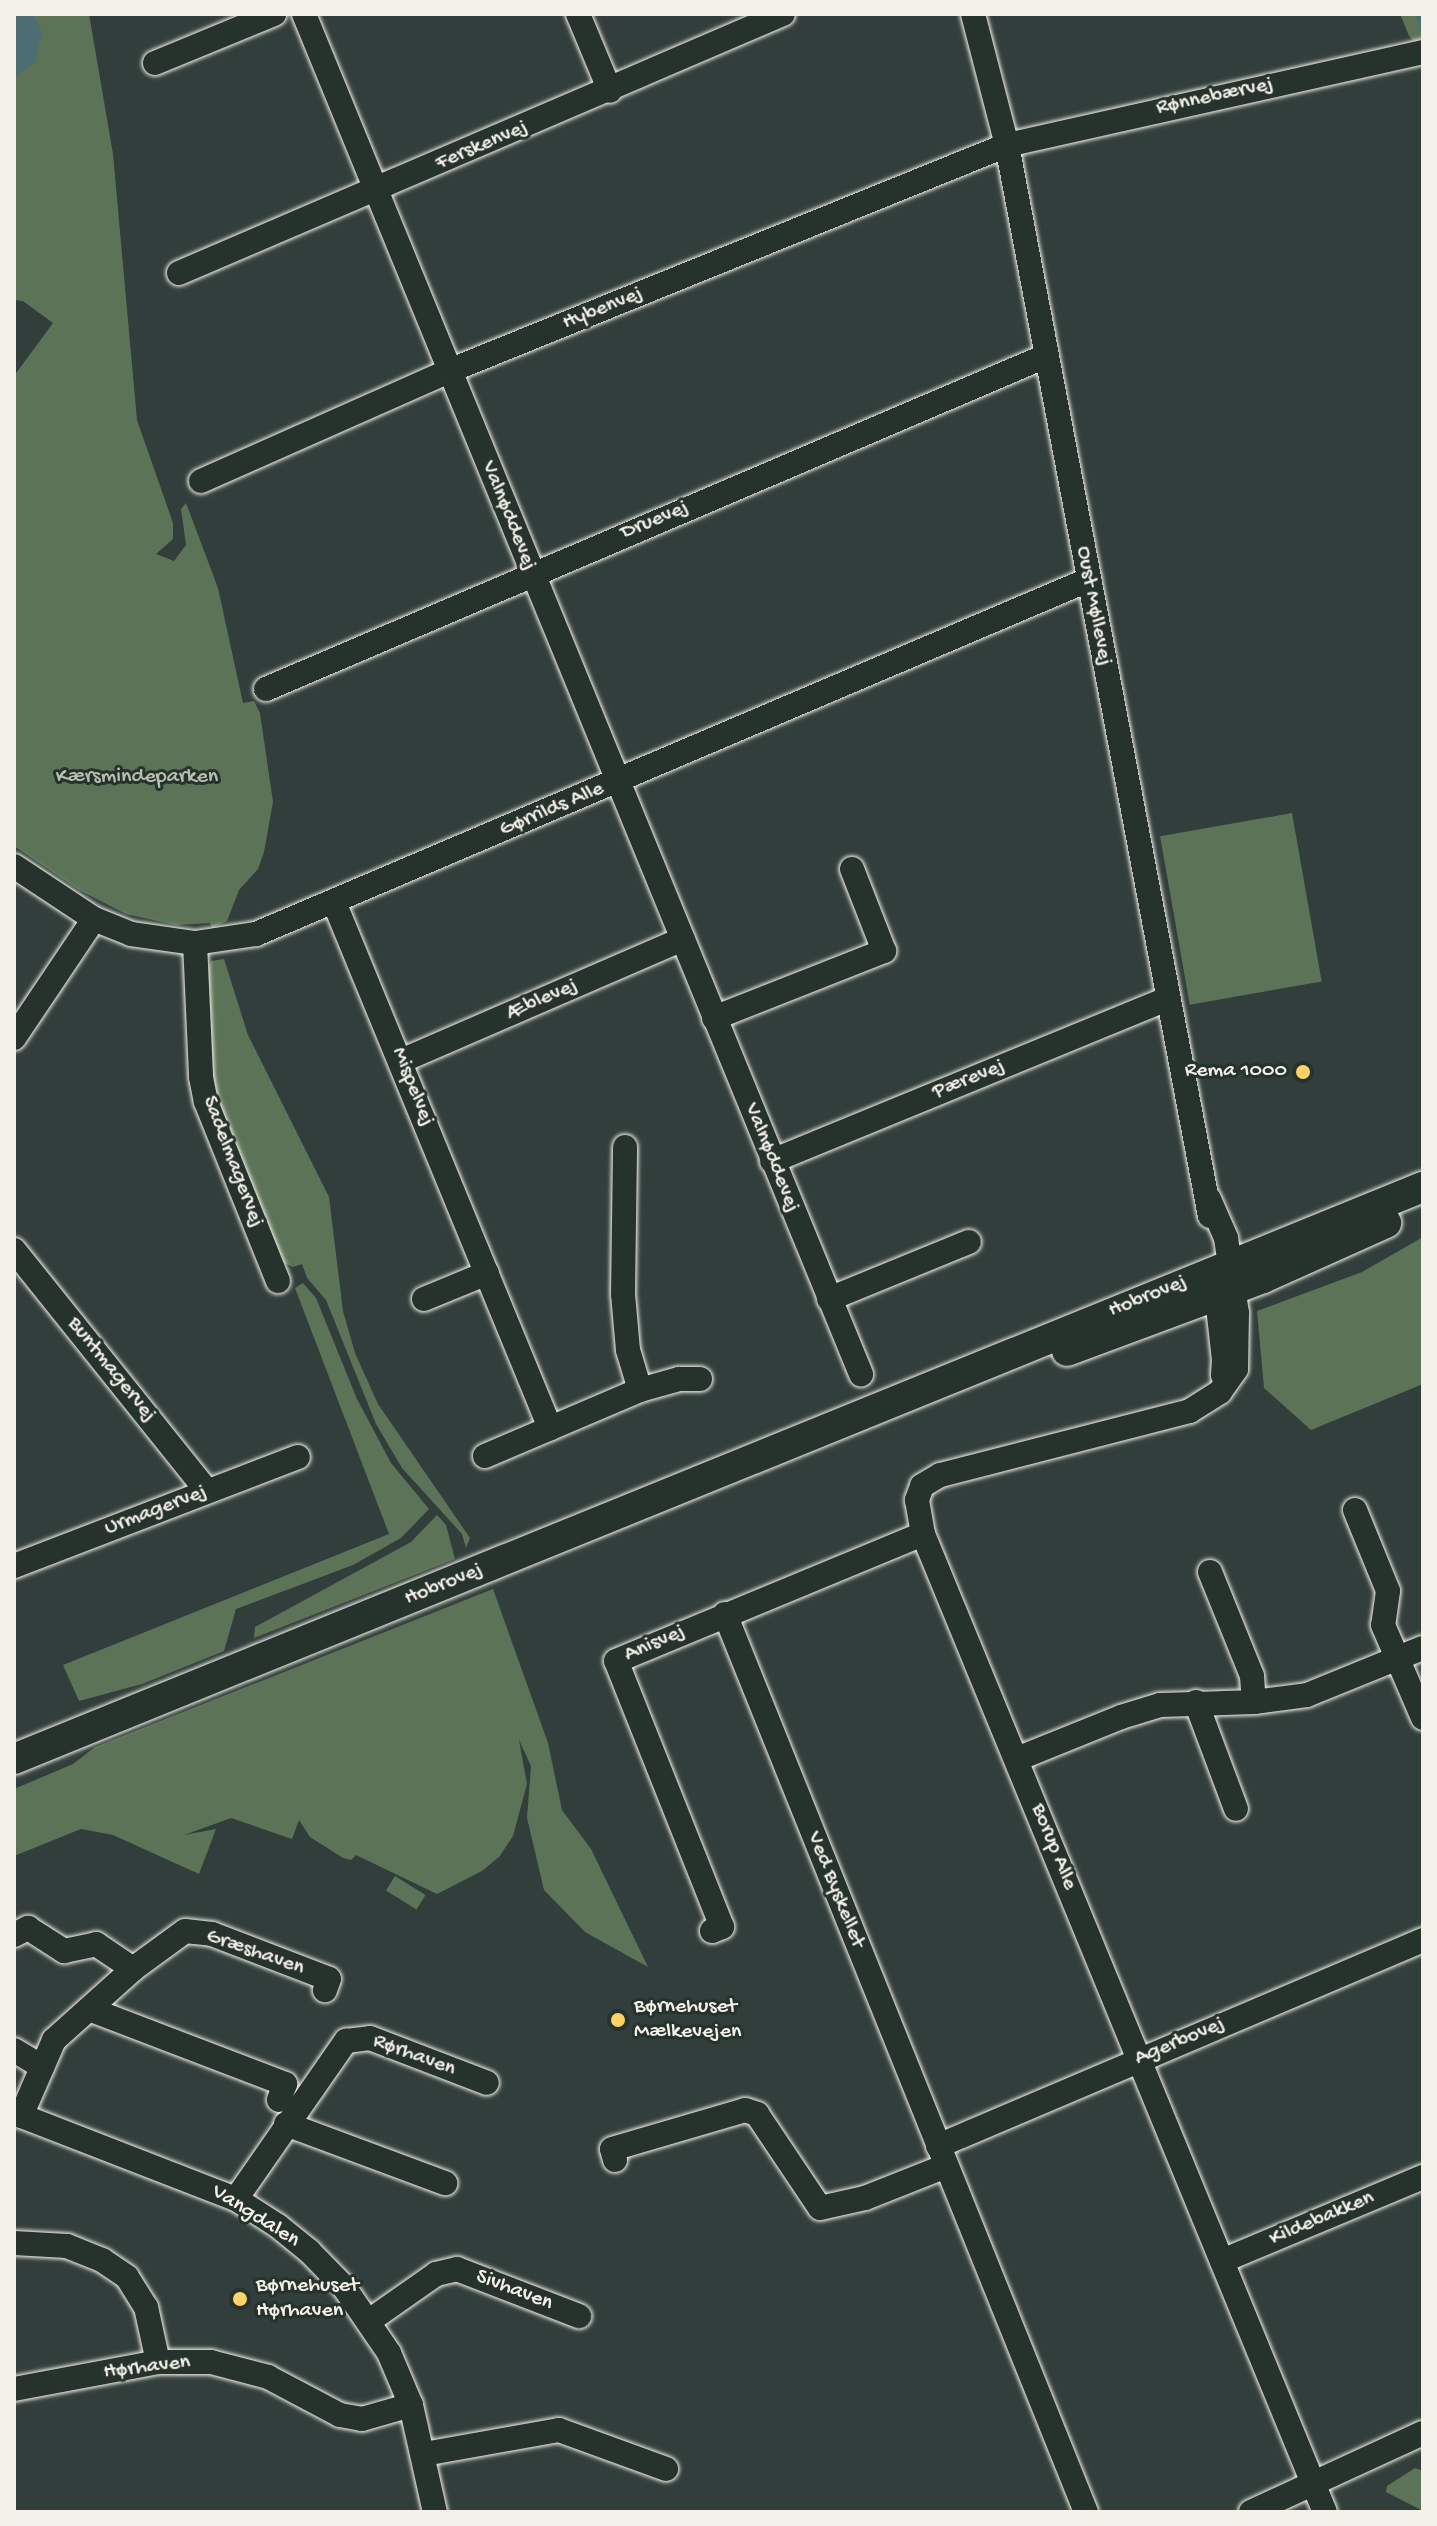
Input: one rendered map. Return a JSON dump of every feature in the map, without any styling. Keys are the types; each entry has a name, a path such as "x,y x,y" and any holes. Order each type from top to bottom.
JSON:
{"main road":[{"name":"Hobrovej","path":"1223,1280 1423,1187"},
{"name":"Hobrovej","path":"14,1759 875,1412 1423,1206"}],"street":[{"path":"155,63 274,14"},
{"name":"Valnøddevej","path":"304,14 861,1374"},
{"path":"578,14 610,91"},
{"name":"Ferskenvej","path":"179,273 610,91 783,14"},
{"name":"Oust Møllevej","path":"973,14 983,39 1007,145 1167,999 1209,1199 1226,1238 1223,1280"},
{"name":"Rønnebærvej","path":"1007,145 1044,134 1423,52"},
{"name":"Hybenvej","path":"201,481 449,371 1007,145"},
{"name":"Druevej","path":"266,689 1046,356"},
{"name":"Gørrilds Alle","path":"14,866 94,919 131,934 195,943 256,934 1088,580"},
{"path":"714,1018 884,951 852,869"},
{"name":"Mispelvej","path":"334,902 550,1428"},
{"path":"14,1038 94,919"},
{"name":"Æblevej","path":"401,1061 683,939"},
{"name":"Sadelmagervej","path":"195,943 201,1077 206,1102 278,1281"},
{"name":"Pærevej","path":"772,1161 1167,999"},
{"path":"625,1147 623,1294 628,1350 640,1390"},
{"path":"829,1299 969,1242"},
{"name":"Buntmagervej","path":"14,1250 207,1491"},
{"path":"424,1299 487,1273"},
{"name":"Borup Alle","path":"1223,1280 1224,1360 1218,1391 1208,1403 1190,1411 975,1464 930,1479 918,1493 923,1534 1325,2512"},
{"path":"485,1456 640,1390 679,1379 700,1379"},
{"name":"Urmagervej","path":"14,1566 298,1457"},
{"path":"1355,1510 1388,1591 1383,1625 1423,1718"},
{"name":"Anisvej","path":"712,1931 722,1927 616,1661 923,1534"},
{"path":"1210,1572 1252,1676 1254,1702"},
{"name":"Ved Byskellet","path":"725,1614 1086,2512"},
{"path":"1017,1759 1121,1717 1160,1705 1254,1702 1307,1695 1423,1648"},
{"path":"1196,1702 1236,1809"},
{"path":"14,1935 28,1928 64,1951 96,1944 133,1969"},
{"name":"Græshaven","path":"17,2114 54,2040 133,1969 185,1931 212,1934 329,1979 325,1990"},
{"name":"Agerbovej","path":"942,2156 1140,2059 1423,1940"},
{"path":"89,2009 285,2084 279,2100"},
{"name":"Rørhaven","path":"236,2199 338,2048 357,2038 370,2038 487,2083"},
{"path":"14,2050 42,2067"},
{"path":"615,2160 612,2149 745,2110 757,2114 820,2208 865,2198 942,2156"},
{"name":"Vangdalen","path":"17,2114 236,2199 309,2251 344,2287 389,2353 411,2405 435,2512"},
{"path":"286,2124 445,2183"},
{"name":"Kildebakken","path":"1222,2261 1423,2177"},
{"path":"14,2243 67,2246 102,2260 127,2277 146,2307 158,2362"},
{"name":"Sivhaven","path":"369,2321 436,2274 457,2269 579,2316"},
{"name":"Hørhaven","path":"14,2389 158,2362 211,2362 268,2377 340,2415 362,2419 411,2405"},
{"path":"424,2454 559,2430 666,2469"},
{"path":"1251,2512 1423,2433"}],"green space":[{"name":"Kærsmindeparken","path":"14,14 89,14 113,154 137,420 173,523 173,539 156,554 174,561 186,545 181,509 186,503 218,588 243,703 254,701 260,713 273,802 264,852 258,869 239,890 227,921 212,928 210,923 176,925 126,914 79,890 14,846 14,376 53,323 23,301 14,300"},
{"path":"1400,14 1423,14 1423,39 1414,41 1409,36"},
{"path":"1292,813 1322,981 1190,1005 1160,836"},
{"path":"224,959 248,1035 329,1197 343,1311 355,1353 378,1404 470,1538 466,1548 462,1534 402,1468 376,1424 326,1300 307,1278 302,1264 293,1267 280,1261 215,1097 210,1069 207,973 211,961"},
{"path":"1423,1237 1423,1384 1311,1430 1264,1388 1257,1311 1362,1272"},
{"path":"303,1283 316,1298 357,1399 391,1463 429,1509 401,1538 353,1565 236,1609 224,1651 142,1684 79,1701 63,1665 389,1534 295,1288"},
{"path":"437,1515 446,1525 455,1559 254,1638 255,1627 411,1542"},
{"path":"493,1589 548,1743 562,1810 591,1849 648,1967 585,1932 544,1890 527,1818 531,1766 519,1740 527,1784 513,1836 499,1857 482,1871 437,1894 356,1855 351,1860 343,1858 310,1837 299,1820 292,1839 231,1818 184,1835 216,1829 199,1874 113,1835 81,1829 14,1856 14,1789 73,1764 95,1747"},
{"path":"395,1876 426,1895 417,1909 386,1890"},
{"path":"1415,2468 1423,2471 1423,2511 1386,2492 1387,2486"}],"water":[{"path":"14,14 34,14 42,33 35,63 14,77"}],"waterway":[{"path":"1417,14 1423,28"}],"place":[{"name":"Rema 1000","path":"1303,1072"},
{"name":"Børnehuset Mælkevejen","path":"618,2020"},
{"name":"Børnehuset Hørhaven","path":"240,2299"}]}
